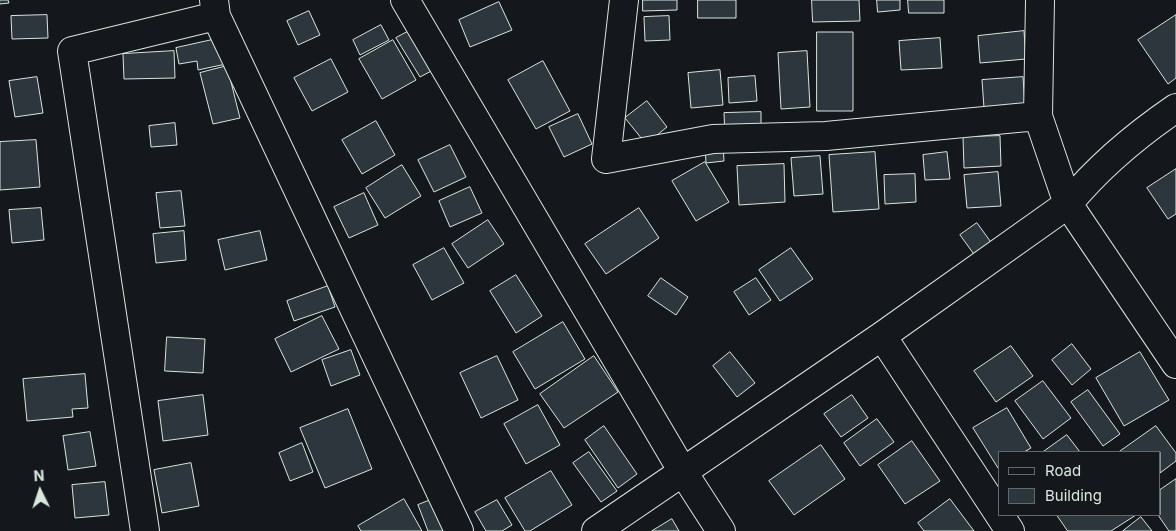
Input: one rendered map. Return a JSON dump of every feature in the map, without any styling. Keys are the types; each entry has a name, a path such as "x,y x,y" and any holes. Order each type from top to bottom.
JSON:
{"street":[{"path":"406,0 684,472 721,531"},
{"path":"624,0 606,159 713,139 826,136 1038,116"},
{"path":"1040,0 1038,116 1068,204 1176,364"},
{"path":"145,531 72,51 215,8 459,531"},
{"path":"596,531 882,336 1068,204 1106,162 1139,134 1176,108"},
{"path":"882,336 998,513"},
{"path":"1000,516 1010,531"}],"building":[{"path":"0,0 8,0 9,3 0,4"},
{"path":"643,0 677,0 677,10 643,11"},
{"path":"698,0 736,0 736,18 698,18"},
{"path":"812,0 859,0 860,21 813,22"},
{"path":"877,0 900,0 900,10 878,12"},
{"path":"908,0 944,0 944,13 909,13"},
{"path":"499,2 512,30 470,47 459,20"},
{"path":"309,11 320,35 298,45 287,21"},
{"path":"47,15 48,38 12,39 11,16"},
{"path":"1176,15 1176,78 1168,84 1138,40"},
{"path":"669,16 670,40 645,41 644,17"},
{"path":"381,25 389,40 360,55 353,40"},
{"path":"411,30 435,69 420,77 396,38"},
{"path":"1024,31 1026,59 980,63 978,36"},
{"path":"817,32 853,32 853,111 817,111"},
{"path":"221,38 226,64 198,70 197,61 179,64 176,48"},
{"path":"940,38 942,68 901,70 899,41"},
{"path":"393,40 416,80 382,99 359,59"},
{"path":"174,51 175,78 124,79 123,54"},
{"path":"807,51 810,107 781,109 778,53"},
{"path":"331,59 348,92 312,111 294,78"},
{"path":"543,61 570,111 536,129 508,80"},
{"path":"227,66 240,118 213,124 200,73"},
{"path":"720,70 723,105 691,108 688,73"},
{"path":"755,76 757,101 729,103 728,78"},
{"path":"37,77 43,113 15,117 9,81"},
{"path":"1023,77 1025,105 984,108 982,80"},
{"path":"647,101 667,127 646,144 625,118"},
{"path":"761,112 761,134 725,135 724,113"},
{"path":"578,114 592,144 564,157 549,127"},
{"path":"376,121 395,155 362,174 342,140"},
{"path":"175,123 177,145 151,147 149,126"},
{"path":"1000,136 1001,166 964,168 963,137"},
{"path":"36,140 40,187 0,190 0,142"},
{"path":"723,144 724,161 706,163 705,145"},
{"path":"450,145 466,177 434,192 418,160"},
{"path":"875,152 879,209 833,212 829,155"},
{"path":"947,152 950,179 925,180 923,155"},
{"path":"820,156 823,194 794,196 791,158"},
{"path":"705,162 729,202 696,221 672,181"},
{"path":"784,164 785,202 739,205 737,166"},
{"path":"402,165 421,196 385,218 366,188"},
{"path":"1176,169 1176,214 1168,219 1147,188"},
{"path":"998,172 1001,206 967,208 964,175"},
{"path":"915,174 916,202 885,204 884,175"},
{"path":"470,187 482,213 450,227 439,201"},
{"path":"181,191 185,226 160,228 156,193"},
{"path":"364,193 378,225 349,238 334,207"},
{"path":"41,208 44,240 12,243 9,210"},
{"path":"639,208 659,238 606,274 585,244"},
{"path":"488,220 504,244 468,268 452,244"},
{"path":"977,223 993,245 976,257 960,235"},
{"path":"184,231 186,260 156,263 153,234"},
{"path":"260,231 267,260 225,270 218,240"},
{"path":"444,248 464,283 432,300 413,265"},
{"path":"791,248 813,279 780,301 759,270"},
{"path":"516,275 542,316 516,333 490,291"},
{"path":"661,278 688,297 676,315 648,296"},
{"path":"756,278 771,300 749,315 734,292"},
{"path":"328,286 335,307 294,321 287,301"},
{"path":"322,316 339,349 291,372 275,339"},
{"path":"563,322 585,359 535,389 513,352"},
{"path":"167,337 205,339 203,373 165,371"},
{"path":"1072,344 1091,369 1072,385 1052,360"},
{"path":"1011,346 1033,376 996,402 974,371"},
{"path":"351,350 360,375 331,386 322,360"},
{"path":"730,352 755,383 737,397 713,366"},
{"path":"1140,352 1169,400 1124,426 1096,378"},
{"path":"497,356 518,400 481,418 460,373"},
{"path":"594,356 618,392 564,428 540,394"},
{"path":"85,374 88,408 72,409 73,417 27,421 23,379"},
{"path":"1043,381 1071,418 1043,439 1015,401"},
{"path":"1088,390 1120,434 1103,446 1071,402"},
{"path":"203,395 208,435 163,441 158,401"},
{"path":"852,395 868,418 841,437 824,414"},
{"path":"538,405 560,445 526,464 504,424"},
{"path":"1007,408 1031,448 1026,451 998,451 998,468 973,428"},
{"path":"348,409 372,469 325,488 300,428"},
{"path":"877,419 894,442 860,466 844,443"},
{"path":"604,426 637,474 618,488 585,440"},
{"path":"1156,426 1176,453 1176,461 1161,472 1161,451 1120,451"},
{"path":"90,432 96,466 68,470 63,436"},
{"path":"1067,435 1079,451 1044,451"},
{"path":"912,441 940,481 905,504 878,465"},
{"path":"302,443 313,472 290,481 279,453"},
{"path":"821,445 845,479 794,515 769,481"},
{"path":"589,452 617,491 601,502 573,463"},
{"path":"191,463 199,506 162,513 154,470"},
{"path":"551,471 572,505 530,531 525,531 505,498"},
{"path":"1176,479 1176,531 1169,531 1159,516 1161,516 1161,489"},
{"path":"105,482 109,515 75,518 72,485"},
{"path":"441,496 455,531 428,531 418,505"},
{"path":"404,499 422,531 361,531 358,526"},
{"path":"950,499 974,531 924,531 918,523"},
{"path":"497,500 512,525 502,531 486,531 475,512"},
{"path":"1058,516 1134,516 1111,531 1068,531"},
{"path":"1141,517 1152,531 1123,531"},
{"path":"672,519 679,531 652,531"}]}
